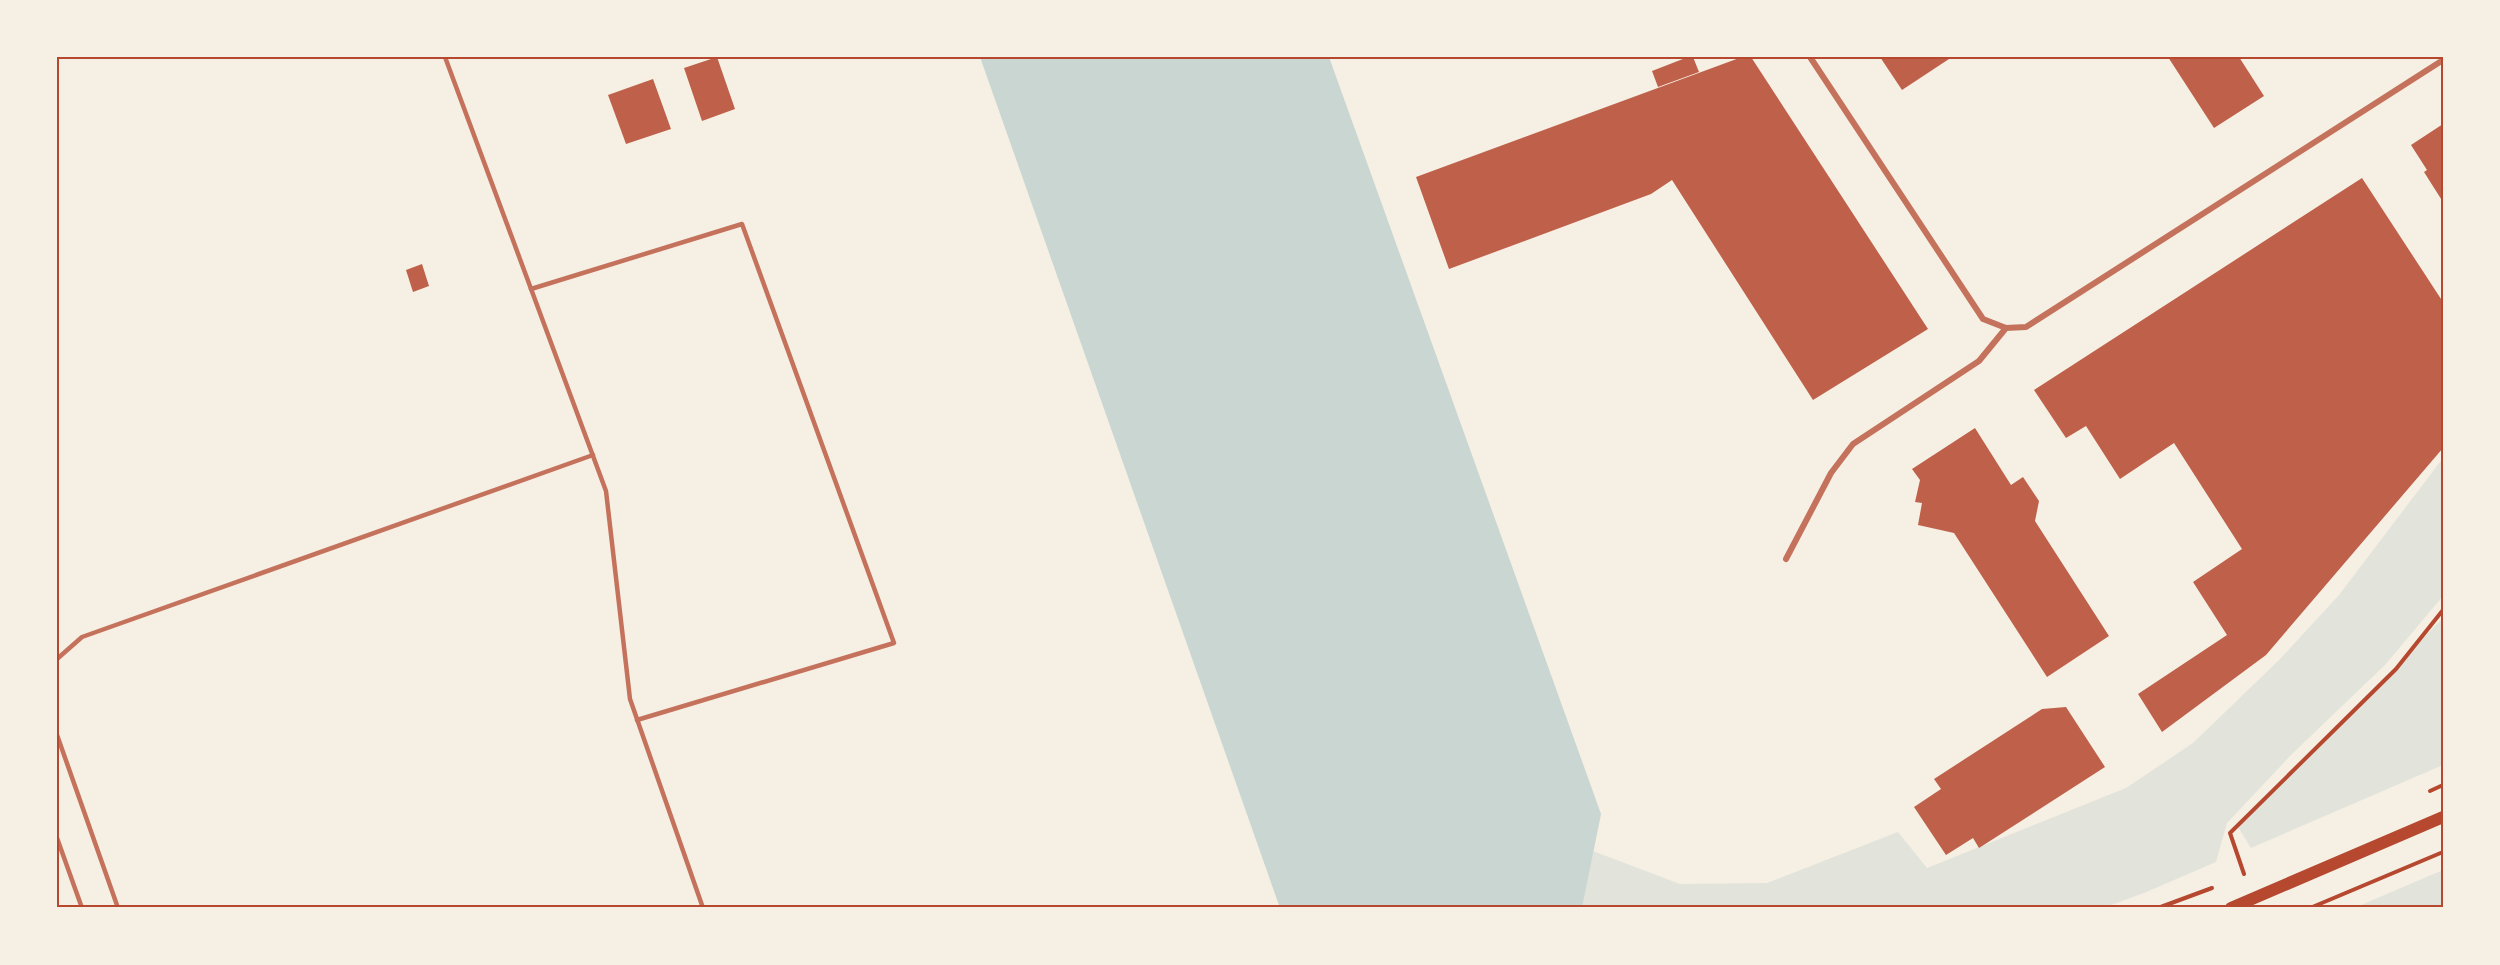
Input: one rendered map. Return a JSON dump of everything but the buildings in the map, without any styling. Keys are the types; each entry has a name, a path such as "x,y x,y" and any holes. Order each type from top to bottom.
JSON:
{"main road":[{"path":"2231,908 2443,817"}],"street":[{"path":"1810,57 1983,320 2006,328 2026,327 2443,60"},
{"path":"1786,559 1830,473 1853,444 1979,361 2006,328"}],"lane":[{"path":"444,57 606,491 630,699 703,908"},
{"path":"531,289 742,224 894,643 637,720"},
{"path":"57,659 82,637 593,455"},
{"path":"57,735 118,908"},
{"path":"57,838 82,908"}],"path":[{"path":"2245,876 2230,833 2396,669 2443,610"},
{"path":"2310,908 2443,852"}],"shaded area":[{"path":"980,57 1329,57 1601,814 1582,908 1280,908"},
{"path":"2443,458 2443,596 2385,665 2292,754 2227,823 2216,862 2103,908 1582,908 1593,851 1680,884 1767,883 1898,832 1927,868 2126,788 2193,743 2279,660 2339,595"},
{"path":"2443,618 2443,765 2251,848 2238,827"},
{"path":"2443,870 2443,908 2354,908"}]}
